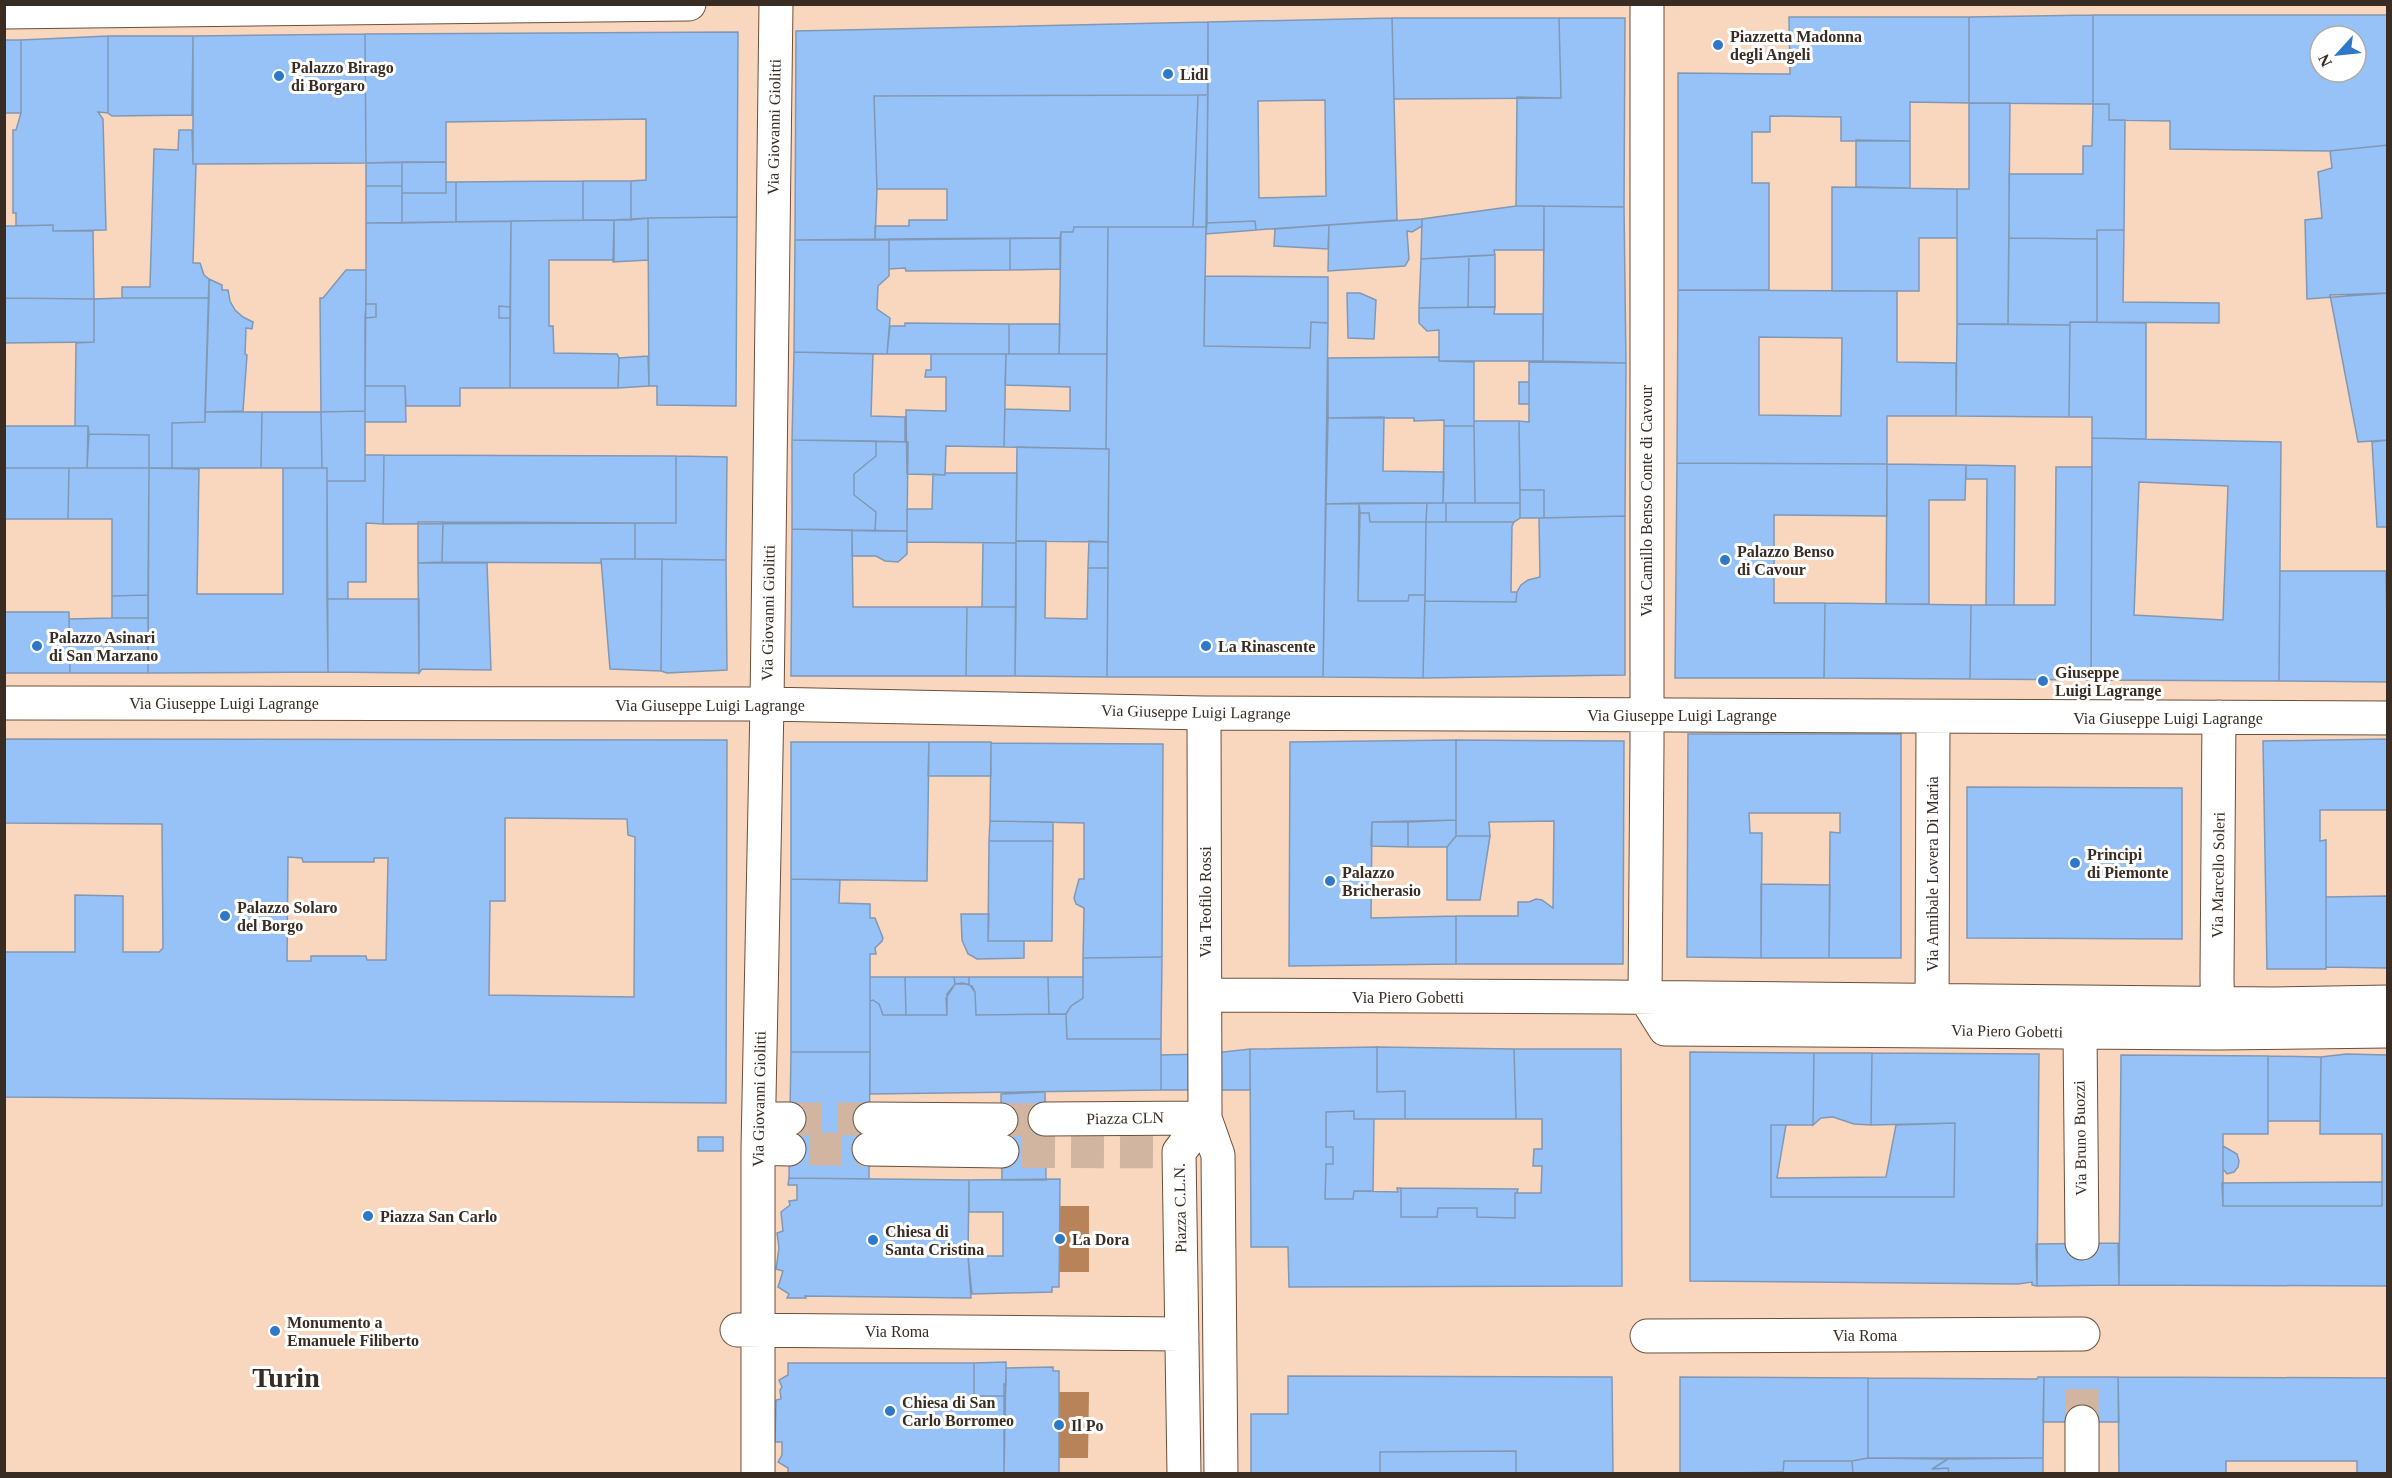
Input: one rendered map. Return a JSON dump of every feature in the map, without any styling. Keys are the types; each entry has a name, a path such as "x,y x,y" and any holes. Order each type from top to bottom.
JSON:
{"street":[{"path":"4,12 689,4"},
{"name":"Via Giovanni Giolitti","path":"758,1473 747,1330 774,1134 767,704 776,4"},
{"name":"Via Camillo Benso Conte di Cavour","path":"1645,997 1647,4"},
{"name":"Via Giuseppe Luigi Lagrange","path":"4,703 767,704 1204,713 1647,714 1933,718 2388,718"},
{"name":"Via Teofilo Rossi","path":"1204,713 1205,1104 1218,1155 1221,1473"},
{"name":"Via Marcello Soleri","path":"2218,1018 2219,717"},
{"name":"Via Annibale Lovera Di Maria","path":"1932,1015 1933,718"},
{"name":"Via Piero Gobetti","path":"1205,995 1645,997 1665,1029 1932,1015 2080,1032 2218,1018 2388,1031"},
{"path":"1932,1015 2218,1018 2388,1002"},
{"name":"Via Bruno Buozzi","path":"2080,1032 2082,1243"},
{"name":"Piazza CLN","path":"1045,1119 1205,1104"},
{"name":"Piazza C.L.N.","path":"1184,1473 1179,1152 1205,1104"},
{"path":"869,1134 1002,1136"},
{"name":"Via Roma","path":"747,1330 1182,1334"},
{"name":"Via Roma","path":"1647,1336 2083,1334"},
{"path":"2082,1422 2082,1473"}],"shaded area":[{"path":"1060,1206 1089,1206 1089,1272 1059,1272"},
{"path":"1059,1392 1089,1392 1088,1458 1059,1458"}],"building":[{"path":"2093,15 2387,15 2388,145 2330,151 2170,149 2170,121 2109,120 2109,104 2093,104"},
{"path":"2093,15 2093,104 1969,103 1969,17"},
{"path":"1789,17 1969,17 1969,103 1910,102 1910,141 1841,141 1841,117 1770,116 1770,132 1752,132 1752,183 1769,183 1769,290 1678,290 1678,73 1790,74"},
{"path":"1392,18 1397,220 1256,230 1255,221 1207,223 1208,22","holes":["1325,100 1326,196 1259,198 1258,101"]},
{"path":"1392,18 1559,18 1561,98 1394,99"},
{"path":"1559,18 1625,18 1624,207 1516,206 1517,97 1561,98"},
{"path":"1208,22 1208,95 874,96 877,189 875,240 795,240 796,31"},
{"path":"738,32 737,217 631,220 631,181 646,180 646,119 446,122 446,162 366,163 365,34"},
{"name":"Palazzo Birago di Borgaro","path":"365,34 366,163 193,164 193,36"},
{"path":"108,36 108,113 98,112 103,119 106,230 53,231 53,225 16,226 16,213 13,213 13,130 16,130 21,113 21,40"},
{"path":"108,36 193,36 192,115 112,116 108,113"},
{"path":"4,40 21,40 21,113 4,113"},
{"path":"1198,95 1193,227 1074,227 1073,232 1061,232 1060,238 875,240 875,226 909,226 909,220 947,220 947,189 877,189 874,96"},
{"path":"1198,95 1208,95 1206,227 1193,227"},
{"path":"1969,103 2010,103 2008,324 1957,324 1957,189 1969,189"},
{"path":"2093,104 2109,104 2109,120 2125,120 2124,230 2097,230 2097,239 2009,238 2009,174 2083,174 2083,146 2092,146"},
{"path":"179,130 192,130 193,164 196,164 193,263 200,263 204,275 209,279 209,298 122,298 122,287 150,287 154,149 178,150"},
{"path":"1856,140 1910,141 1910,188 1856,187"},
{"path":"2388,145 2388,293 2307,299 2305,220 2322,218 2318,172 2332,168 2330,151"},
{"path":"402,162 402,186 366,186 366,163"},
{"path":"402,162 446,162 446,193 402,193"},
{"path":"583,181 583,220 456,222 456,182"},
{"path":"583,181 631,181 631,220 583,220"},
{"path":"446,182 456,182 456,222 402,223 402,193 446,193"},
{"path":"366,186 402,186 402,223 366,223"},
{"path":"1832,187 1957,189 1957,238 1919,238 1919,291 1832,291"},
{"path":"1516,206 1544,206 1544,250 1494,250 1495,255 1421,259 1422,219"},
{"path":"1544,206 1624,207 1626,363 1543,361"},
{"path":"737,217 736,406 657,405 657,386 649,386 648,218"},
{"path":"648,218 648,260 613,262 614,220"},
{"path":"1422,219 1422,226 1412,232 1407,231 1409,259 1405,266 1328,271 1329,225"},
{"path":"614,220 614,260 549,260 549,326 553,326 554,353 617,354 619,358 618,388 510,388 511,221"},
{"path":"511,221 510,307 499,306 499,318 510,318 510,388 460,388 460,406 406,406 405,386 365,386 365,318 376,317 376,304 366,304 366,223"},
{"path":"1255,221 1256,230 1206,234 1207,223"},
{"path":"53,225 53,231 93,231 94,299 4,298 4,226"},
{"path":"1329,225 1328,249 1274,246 1275,229"},
{"path":"1074,227 1108,227 1107,354 1059,354 1061,232 1073,232"},
{"path":"1108,227 1206,227 1204,346 1310,348 1311,322 1328,323 1323,677 1107,677"},
{"path":"2097,230 2124,230 2123,302 2219,303 2219,323 2097,322"},
{"path":"1010,238 1060,238 1060,269 1010,270"},
{"path":"1010,238 1010,270 906,271 905,268 889,269 889,239"},
{"path":"2009,238 2097,239 2097,322 2070,322 2070,325 2008,324"},
{"path":"889,239 889,276 878,286 877,309 890,318 887,354 794,352 795,240"},
{"path":"1495,255 1495,307 1468,307 1469,256"},
{"path":"1469,256 1468,307 1419,308 1421,259"},
{"path":"346,270 366,270 365,411 321,412 320,298 323,298"},
{"path":"1205,276 1328,277 1328,323 1311,322 1310,348 1204,346"},
{"path":"209,279 222,285 222,290 228,290 235,310 253,322 252,329 246,328 245,354 247,355 243,411 205,412"},
{"path":"1678,290 1897,291 1897,362 1956,363 1956,416 1887,416 1887,464 1677,463","holes":["1759,337 1842,338 1841,416 1759,415"]},
{"path":"1347,293 1360,293 1376,300 1374,339 1348,338"},
{"path":"2388,293 2388,440 2358,442 2330,295"},
{"path":"4,298 94,299 94,342 4,343"},
{"path":"209,298 205,422 172,423 172,468 149,468 149,435 89,434 88,426 75,426 76,343 94,342 94,299"},
{"path":"366,304 376,304 376,317 365,318"},
{"path":"499,306 510,307 510,318 499,318"},
{"path":"1495,307 1494,314 1543,314 1543,361 1439,361 1439,330 1427,331 1419,323 1419,308"},
{"path":"2070,322 2146,323 2146,439 2092,438 2092,417 2069,417"},
{"path":"905,323 1009,324 1009,354 887,354 890,326 905,326"},
{"path":"1009,324 1060,324 1059,354 1009,354"},
{"path":"1957,324 2070,325 2069,417 1956,416"},
{"path":"794,352 873,354 871,416 905,417 905,442 792,440"},
{"path":"931,354 1006,354 1004,447 946,446 945,475 907,474 906,410 946,411 946,377 925,377 926,370 931,370"},
{"path":"1006,354 1107,354 1106,449 1004,447 1005,409 1070,411 1070,387 1005,385"},
{"path":"648,356 649,386 618,388 619,358"},
{"path":"1439,357 1439,361 1474,362 1474,426 1444,426 1444,420 1414,421 1414,418 1328,418 1328,358"},
{"path":"1529,362 1626,363 1625,516 1544,518 1544,490 1520,490 1519,421 1529,422"},
{"path":"1519,382 1529,382 1529,404 1519,404"},
{"path":"365,386 405,386 406,422 365,422"},
{"path":"365,411 365,481 327,481 327,468 322,468 321,412"},
{"path":"205,412 262,412 261,468 172,468 172,423 205,422"},
{"path":"262,412 321,412 322,468 261,468"},
{"path":"1384,417 1383,471 1444,472 1443,503 1326,504 1328,418"},
{"path":"1474,421 1519,421 1520,503 1475,503"},
{"path":"4,426 88,426 87,468 4,468"},
{"path":"1444,426 1474,426 1475,503 1443,503"},
{"path":"89,434 149,435 149,468 87,468"},
{"path":"2092,438 2281,442 2279,681 2091,680","holes":["2139,482 2228,486 2223,620 2134,615"]},
{"path":"792,440 876,441 876,456 854,474 854,495 876,512 875,531 792,529"},
{"path":"2388,440 2388,527 2377,527 2372,442"},
{"path":"876,441 908,442 907,531 875,531 876,512 854,495 854,474 876,456"},
{"path":"1017,447 1109,449 1108,542 1016,541"},
{"path":"365,455 384,455 383,524 366,523 366,582 348,582 348,599 327,599 327,481 365,481"},
{"path":"384,455 676,456 676,523 383,524"},
{"path":"676,456 727,457 726,560 635,559 635,523 676,523"},
{"name":"Palazzo Benso di Cavour","path":"1677,463 1887,464 1887,516 1774,515 1774,603 1825,603 1824,678 1675,678"},
{"path":"1887,464 1966,465 1965,500 1929,500 1929,604 1886,604"},
{"path":"1966,465 2015,466 2014,605 1986,605 1987,479 1966,479"},
{"path":"2056,467 2092,467 2091,680 1970,679 1971,605 2055,605"},
{"path":"4,468 69,468 68,519 4,519"},
{"path":"69,468 149,468 148,595 112,596 112,519 68,519"},
{"path":"149,468 199,469 197,594 283,594 283,468 327,468 328,672 148,673"},
{"path":"945,473 1017,473 1016,543 907,542 907,509 932,509 933,474 945,475"},
{"path":"1520,490 1544,490 1544,518 1520,518"},
{"path":"1359,503 1358,601 1408,601 1409,595 1425,595 1423,678 1323,677 1326,504"},
{"path":"1359,503 1427,503 1426,522 1370,522 1369,513 1360,513"},
{"path":"1427,503 1446,503 1446,522 1426,522"},
{"path":"1446,503 1520,503 1520,518 1514,522 1446,522"},
{"path":"1360,513 1369,513 1370,522 1426,522 1425,595 1409,595 1408,601 1358,601"},
{"path":"1625,516 1625,675 1423,678 1425,601 1516,602 1517,592 1521,585 1528,580 1540,577 1539,518"},
{"path":"418,522 443,522 442,562 418,563"},
{"path":"443,522 635,523 635,559 601,559 601,563 442,562"},
{"path":"1426,522 1514,522 1512,526 1511,592 1517,592 1516,602 1425,601"},
{"path":"792,529 852,530 853,607 967,607 966,676 791,676"},
{"path":"852,530 907,531 907,554 898,562 885,561 876,556 852,556"},
{"path":"1016,541 1046,541 1045,618 1087,619 1088,568 1108,568 1107,677 1015,676"},
{"path":"1089,541 1108,542 1108,568 1088,568"},
{"path":"983,543 1016,543 1016,607 982,607"},
{"path":"601,559 662,559 661,671 610,669"},
{"path":"662,559 726,560 727,670 667,673 661,671"},
{"path":"418,563 487,563 491,670 422,669 419,673"},
{"path":"2280,571 2386,571 2388,682 2279,681"},
{"path":"148,595 148,618 112,618 112,596"},
{"path":"327,599 419,599 419,673 328,672"},
{"path":"1825,603 1971,605 1970,679 1824,678"},
{"path":"967,607 1016,607 1015,676 966,676"},
{"name":"Palazzo Asinari di San Marzano","path":"4,612 69,612 70,673 4,673"},
{"path":"148,618 148,673 70,673 69,619"},
{"path":"1688,734 1901,734 1901,958 1829,958 1830,832 1840,833 1840,813 1749,813 1750,833 1762,833 1761,958 1687,957"},
{"name":"Palazzo Solaro del Borgo","path":"4,739 727,740 726,1103 4,1097 4,952 75,952 75,895 123,896 123,952 159,952 163,948 162,824 4,823","holes":["505,818 627,819 628,835 635,837 634,997 489,995 490,901 505,901","288,857 302,858 303,862 374,862 374,858 388,858 386,960 367,960 366,956 311,956 311,961 287,961"]},
{"path":"2388,739 2388,810 2320,810 2320,841 2326,840 2326,969 2267,969 2263,741"},
{"path":"1456,740 1624,741 1623,964 1456,964 1456,916 1518,916 1518,902 1529,902 1536,899 1542,900 1553,908 1554,821 1489,822 1490,836 1456,836"},
{"name":"Palazzo Bricherasio","path":"1456,740 1456,820 1372,822 1371,918 1456,916 1456,964 1289,966 1290,742"},
{"path":"791,742 929,742 927,881 791,879"},
{"path":"929,742 991,742 991,776 928,776"},
{"path":"991,743 1163,744 1162,957 1083,958 1084,908 1076,904 1074,898 1079,879 1084,879 1084,823 990,821"},
{"name":"Principi di Piemonte","path":"1967,787 2182,788 2182,939 1967,938"},
{"path":"1456,820 1456,836 1447,847 1408,847 1408,822"},
{"path":"990,821 1053,822 1053,841 989,841"},
{"path":"1372,822 1408,822 1408,847 1371,846"},
{"path":"1456,836 1490,836 1480,900 1447,900 1447,847"},
{"path":"989,841 1053,841 1052,941 988,941"},
{"path":"791,879 840,880 839,903 870,904 870,918 875,918 883,938 875,948 876,954 870,954 870,1052 791,1052"},
{"path":"1761,884 1830,885 1829,958 1761,958"},
{"path":"2388,896 2388,968 2326,967 2326,897"},
{"path":"961,914 989,914 988,941 1024,941 1024,958 977,959 968,954 962,940"},
{"path":"1162,957 1161,1039 1067,1039 1066,1014 1071,1006 1083,998 1083,958"},
{"path":"870,977 905,977 906,1015 883,1015 879,1004 873,1000 870,1001"},
{"path":"905,977 954,977 955,984 946,998 947,1015 906,1015"},
{"path":"954,977 969,977 969,984 955,984"},
{"path":"969,977 1048,977 1049,1014 976,1015 975,992 969,984"},
{"path":"1048,977 1083,977 1083,998 1071,1006 1066,1014 1049,1014"},
{"path":"963,983 972,986 975,992 976,1015 1066,1014 1067,1039 1161,1039 1161,1090 870,1094 870,1001 873,1000 879,1004 883,1015 947,1015 947,994 955,984"},
{"path":"1377,1047 1377,1092 1405,1091 1405,1119 1354,1119 1354,1111 1326,1112 1326,1147 1333,1147 1333,1164 1326,1164 1325,1199 1353,1199 1354,1191 1398,1192 1397,1188 1401,1188 1401,1217 1437,1217 1438,1208 1477,1208 1477,1217 1515,1218 1515,1193 1541,1193 1542,1166 1533,1166 1534,1149 1542,1149 1542,1119 1516,1119 1514,1049 1621,1049 1622,1286 1289,1287 1288,1247 1251,1247 1250,1049"},
{"path":"1377,1047 1514,1049 1516,1119 1405,1119 1405,1091 1377,1092"},
{"path":"1250,1049 1250,1090 1161,1090 1161,1055 1205,1054"},
{"path":"791,1052 870,1052 869,1179 789,1178"},
{"path":"1690,1052 1814,1053 1813,1125 1771,1125 1771,1197 1954,1197 1955,1123 1871,1125 1872,1053 2039,1054 2037,1286 2032,1285 2032,1282 2018,1284 1690,1281"},
{"path":"1814,1053 1872,1053 1871,1125 1854,1124 1833,1117 1821,1118 1813,1125"},
{"path":"2346,1054 2388,1055 2388,1286 2119,1285 2121,1055 2268,1056 2268,1134 2223,1134 2223,1206 2382,1206 2382,1134 2320,1134 2321,1057"},
{"path":"2268,1056 2321,1057 2320,1121 2268,1121"},
{"path":"1045,1092 1046,1180 1002,1180 1001,1094"},
{"path":"1354,1111 1354,1119 1374,1119 1373,1191 1354,1191 1353,1199 1325,1199 1326,1164 1333,1164 1333,1147 1326,1147 1326,1112"},
{"path":"1955,1123 1954,1197 1771,1197 1771,1125 1786,1125 1777,1178 1886,1177 1896,1125"},
{"path":"698,1137 723,1137 723,1151 698,1151"},
{"path":"2223,1146 2237,1154 2239,1161 2234,1172 2227,1174 2223,1169"},
{"name":"Chiesa di Santa Cristina","path":"789,1178 969,1180 968,1256 971,1298 805,1296 806,1298 787,1298 789,1294 778,1287 783,1271 776,1269 779,1248 777,1233 783,1231 781,1212 790,1205 789,1201 797,1200 797,1185 788,1185"},
{"path":"1060,1179 1059,1287 1052,1287 1052,1292 972,1294 968,1256 1003,1256 1003,1212 969,1212 969,1180"},
{"path":"2382,1182 2382,1206 2223,1206 2222,1183"},
{"path":"1401,1188 1518,1189 1515,1193 1515,1218 1477,1217 1477,1208 1438,1208 1437,1217 1401,1217"},
{"path":"2118,1243 2119,1285 2037,1286 2036,1244"},
{"path":"1006,1362 1004,1396 974,1396 974,1363"},
{"name":"Chiesa di San Carlo Borromeo","path":"788,1363 974,1363 974,1396 1004,1396 1004,1474 788,1474 788,1468 778,1462 782,1455 782,1442 775,1442 776,1400 781,1399 782,1387 779,1380 788,1375"},
{"path":"1053,1367 1053,1371 1059,1371 1059,1474 1004,1474 1006,1368"},
{"path":"1288,1376 1612,1377 1613,1474 1516,1474 1516,1451 1380,1452 1380,1474 1251,1474 1251,1414 1288,1414"},
{"path":"1680,1377 1868,1378 1868,1458 1852,1461 1784,1461 1783,1472 1680,1474"},
{"path":"2044,1377 2043,1458 1868,1458 1868,1378 2037,1379"},
{"path":"2044,1377 2118,1377 2119,1422 2043,1422"},
{"path":"2118,1377 2388,1378 2388,1474 2357,1474 2357,1461 2226,1461 2226,1474 2119,1474"},
{"path":"1516,1451 1516,1474 1380,1474 1380,1452"},
{"path":"1868,1458 1948,1459 1932,1469 1948,1468 1949,1474 1853,1474 1852,1461"},
{"path":"2043,1458 2043,1474 1949,1474 1948,1468 1932,1469 1948,1459"},
{"path":"1784,1461 1852,1461 1853,1474 1760,1474 1783,1472"}],"tunnel":[{"path":"789,1119 870,1119"},
{"path":"1001,1120 1045,1119"},
{"path":"760,1148 897,1150"},
{"path":"973,1151 1179,1152"},
{"path":"2082,1376 2082,1422"}],"place":[{"name":"Piazzetta Madonna degli Angeli","path":"1718,45"},
{"name":"Lidl","path":"1168,74"},
{"name":"Palazzo Birago di Borgaro","path":"279,76"},
{"name":"Palazzo Benso di Cavour","path":"1725,560"},
{"name":"Palazzo Asinari di San Marzano","path":"37,646"},
{"name":"La Rinascente","path":"1206,646"},
{"name":"Giuseppe Luigi Lagrange","path":"2043,681"},
{"name":"Principi di Piemonte","path":"2075,863"},
{"name":"Palazzo Bricherasio","path":"1330,881"},
{"name":"Palazzo Solaro del Borgo","path":"225,916"},
{"name":"Piazza San Carlo","path":"368,1216"},
{"name":"La Dora","path":"1060,1239"},
{"name":"Chiesa di Santa Cristina","path":"873,1240"},
{"name":"Monumento a Emanuele Filiberto","path":"275,1331"},
{"name":"Chiesa di San Carlo Borromeo","path":"890,1411"},
{"name":"Il Po","path":"1059,1425"}],"district":[{"name":"Turin","path":"286,1377"}]}
